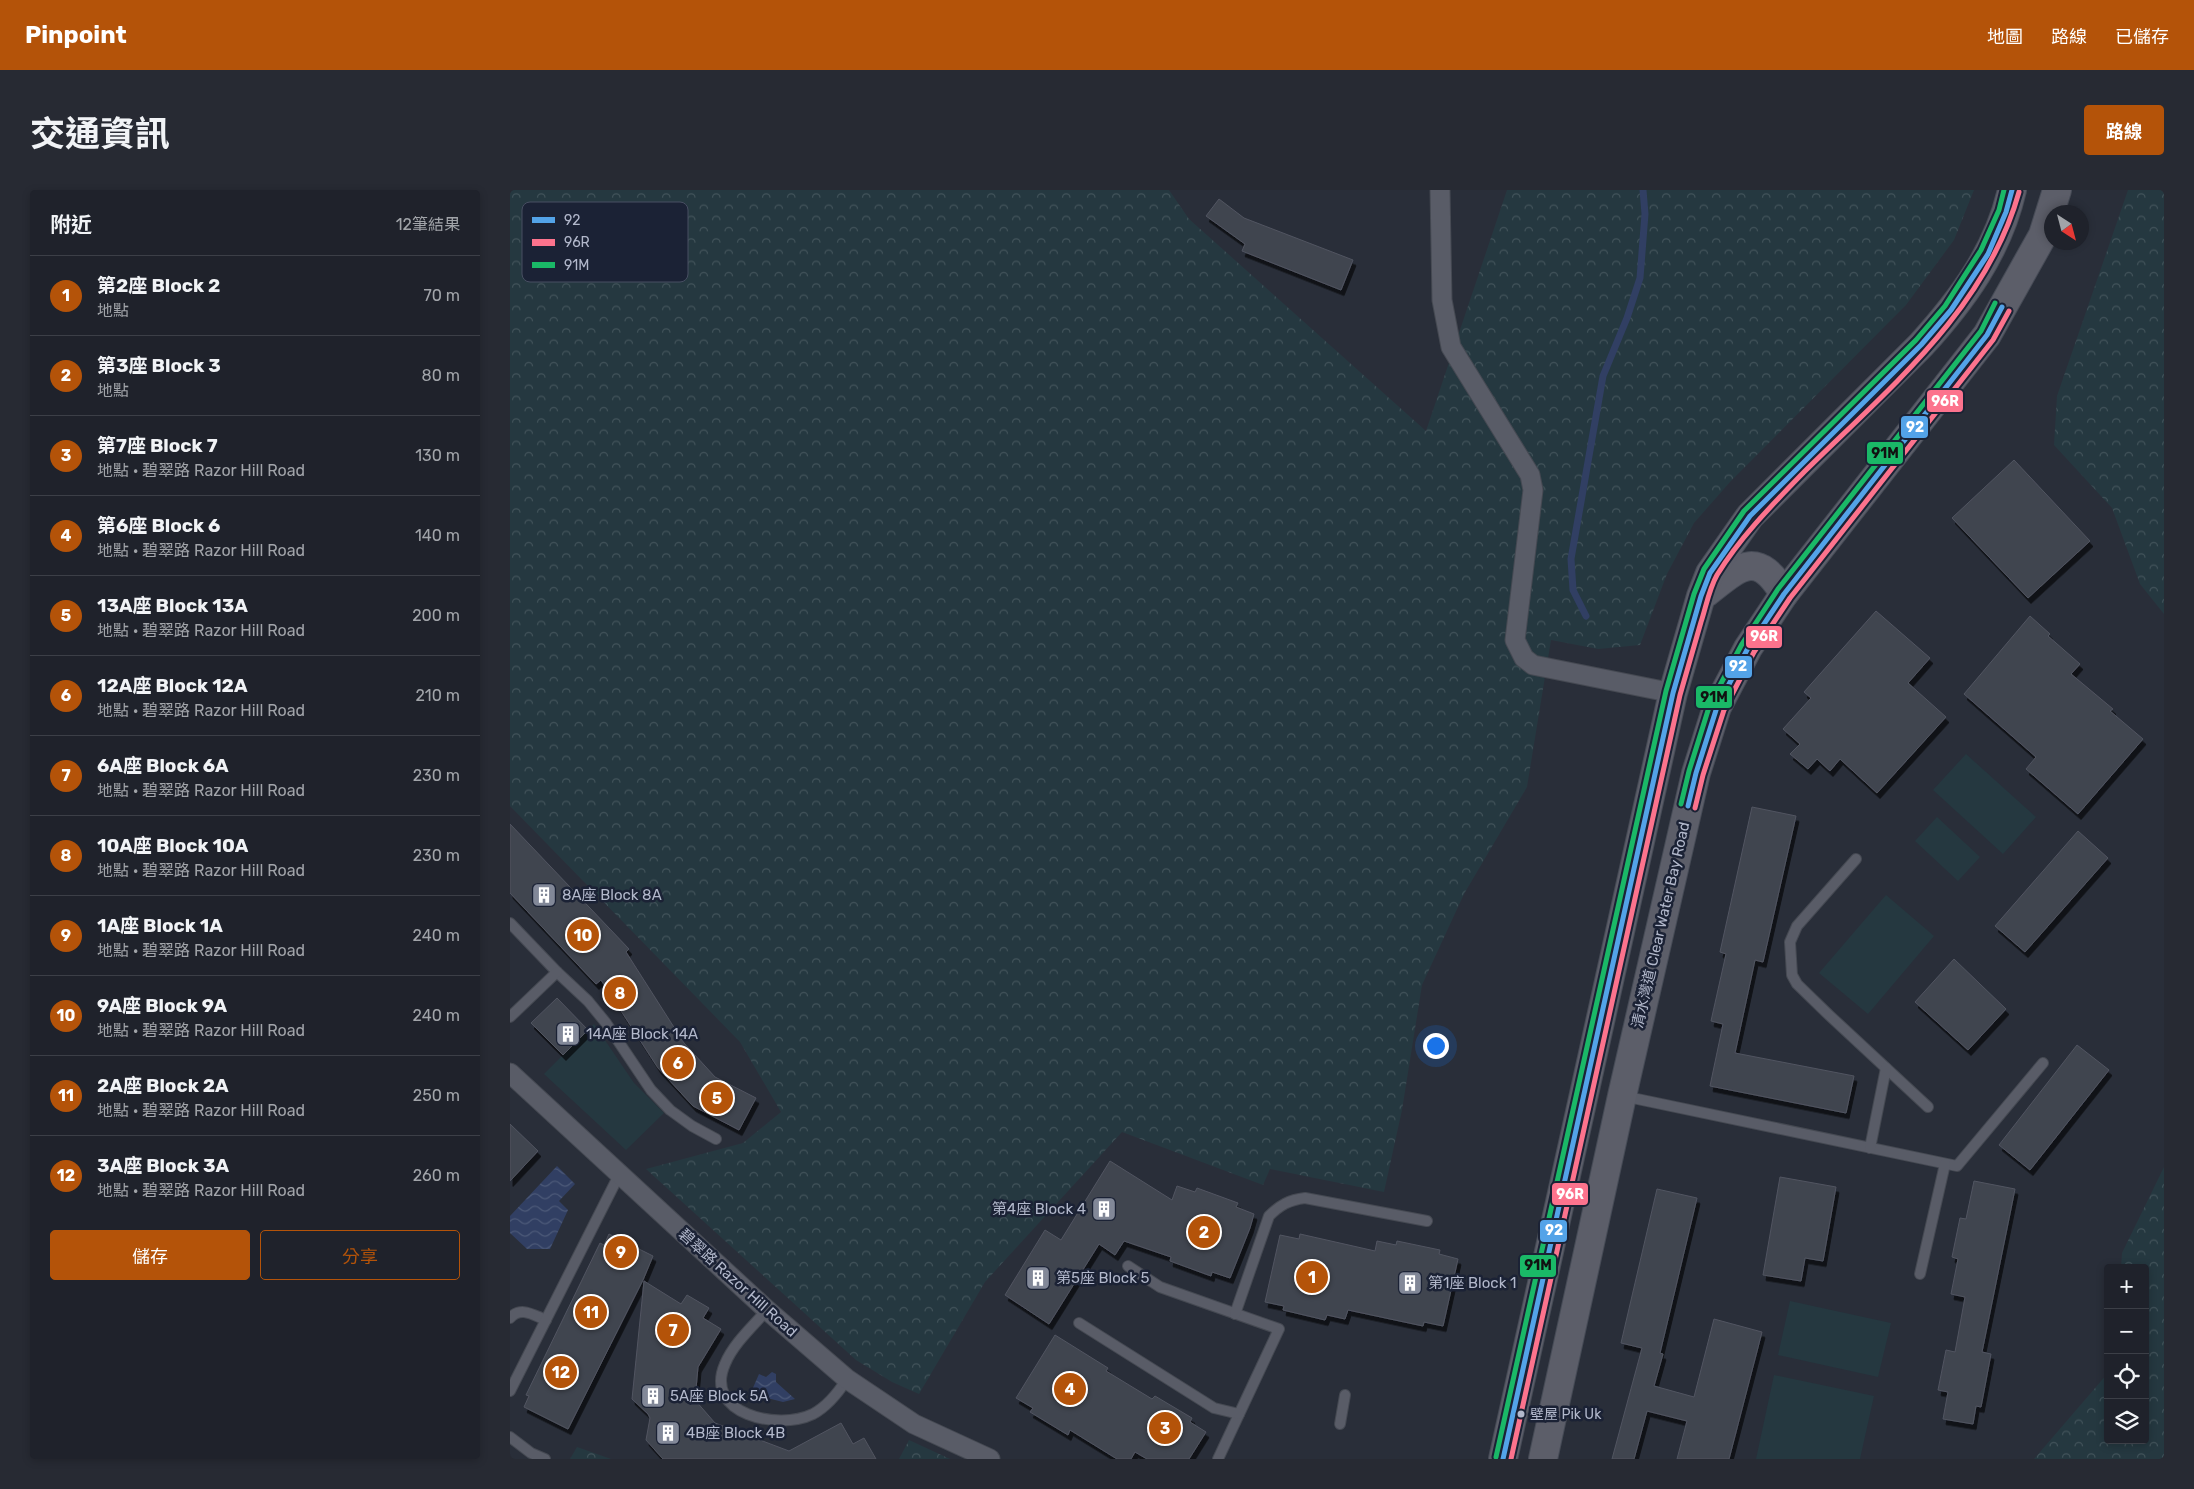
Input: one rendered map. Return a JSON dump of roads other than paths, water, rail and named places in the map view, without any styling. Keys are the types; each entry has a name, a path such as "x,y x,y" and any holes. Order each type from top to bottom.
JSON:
{"main road":[{"path":"1503,1459 1673,693 1700,596 1710,573 1750,516 1922,345 1952,311 1983,264 2004,219 2012,190"},
{"name":"清水灣道 Clear Water Bay Road","path":"1543,1459 1622,1096 1696,773 1717,707 1748,648 1784,594 1987,335 2043,235 2057,190"},
{"path":"1700,596 1740,567 1755,566 1767,571 1775,578 1784,594"}],"street":[{"path":"1440,190 1442,300 1452,347 1530,475 1533,490 1515,640 1524,658 1533,664 1673,693"},
{"name":"碧翠路 Razor Hill Road","path":"511,1077 767,1310 847,1379 914,1424 990,1459"}],"lane":[{"path":"1856,859 1797,926 1790,942 1792,971 1798,984 1928,1107"},
{"path":"510,923 588,1001 606,1023 651,1090 677,1115 716,1140"},
{"path":"510,1017 557,972"},
{"path":"1622,1096 1957,1166 2043,1063"},
{"path":"1870,1148 1886,1068"},
{"path":"1920,1274 1945,1164"},
{"path":"510,1391 619,1175"},
{"path":"1234,1314 1269,1216 1279,1206 1291,1200 1305,1198 1427,1221"},
{"path":"1128,1266 1160,1287 1279,1329 1218,1459"},
{"path":"767,1310 724,1364 721,1378 724,1392 731,1404 742,1412 769,1420 784,1421 798,1419 824,1407 835,1397 847,1379"},
{"path":"510,1318 522,1311 546,1320"},
{"path":"1079,1323 1214,1408 1239,1414"},
{"path":"1340,1424 1345,1395"},
{"path":"510,1437 531,1453 545,1459"}],"water":[{"path":"557,1166 575,1184 559,1201 568,1210 550,1249 527,1249 510,1233 510,1216"},
{"path":"772,1372 776,1374 776,1382 795,1399 783,1402 755,1395 752,1390 759,1374 766,1377"}],"waterway":[{"path":"1586,616 1573,590 1571,559 1603,376 1627,318 1640,278 1645,214 1643,190"}],"place":[{"name":"8A座 Block 8A","path":"544,895"},
{"name":"9A座 Block 9A","path":"583,935"},
{"name":"10A座 Block 10A","path":"620,993"},
{"name":"14A座 Block 14A","path":"568,1034"},
{"name":"12A座 Block 12A","path":"678,1063"},
{"name":"13A座 Block 13A","path":"717,1098"},
{"name":"第4座 Block 4","path":"1104,1209"},
{"name":"第3座 Block 3","path":"1204,1232"},
{"name":"1A座 Block 1A","path":"621,1252"},
{"name":"第2座 Block 2","path":"1312,1277"},
{"name":"第5座 Block 5","path":"1038,1278"},
{"name":"第1座 Block 1","path":"1410,1283"},
{"name":"2A座 Block 2A","path":"591,1312"},
{"name":"6A座 Block 6A","path":"673,1330"},
{"name":"3A座 Block 3A","path":"561,1372"},
{"name":"第6座 Block 6","path":"1070,1389"},
{"name":"5A座 Block 5A","path":"653,1396"},
{"name":"壁屋 Pik Uk","path":"1521,1414"},
{"name":"第7座 Block 7","path":"1165,1428"},
{"name":"4B座 Block 4B","path":"668,1433"}]}
